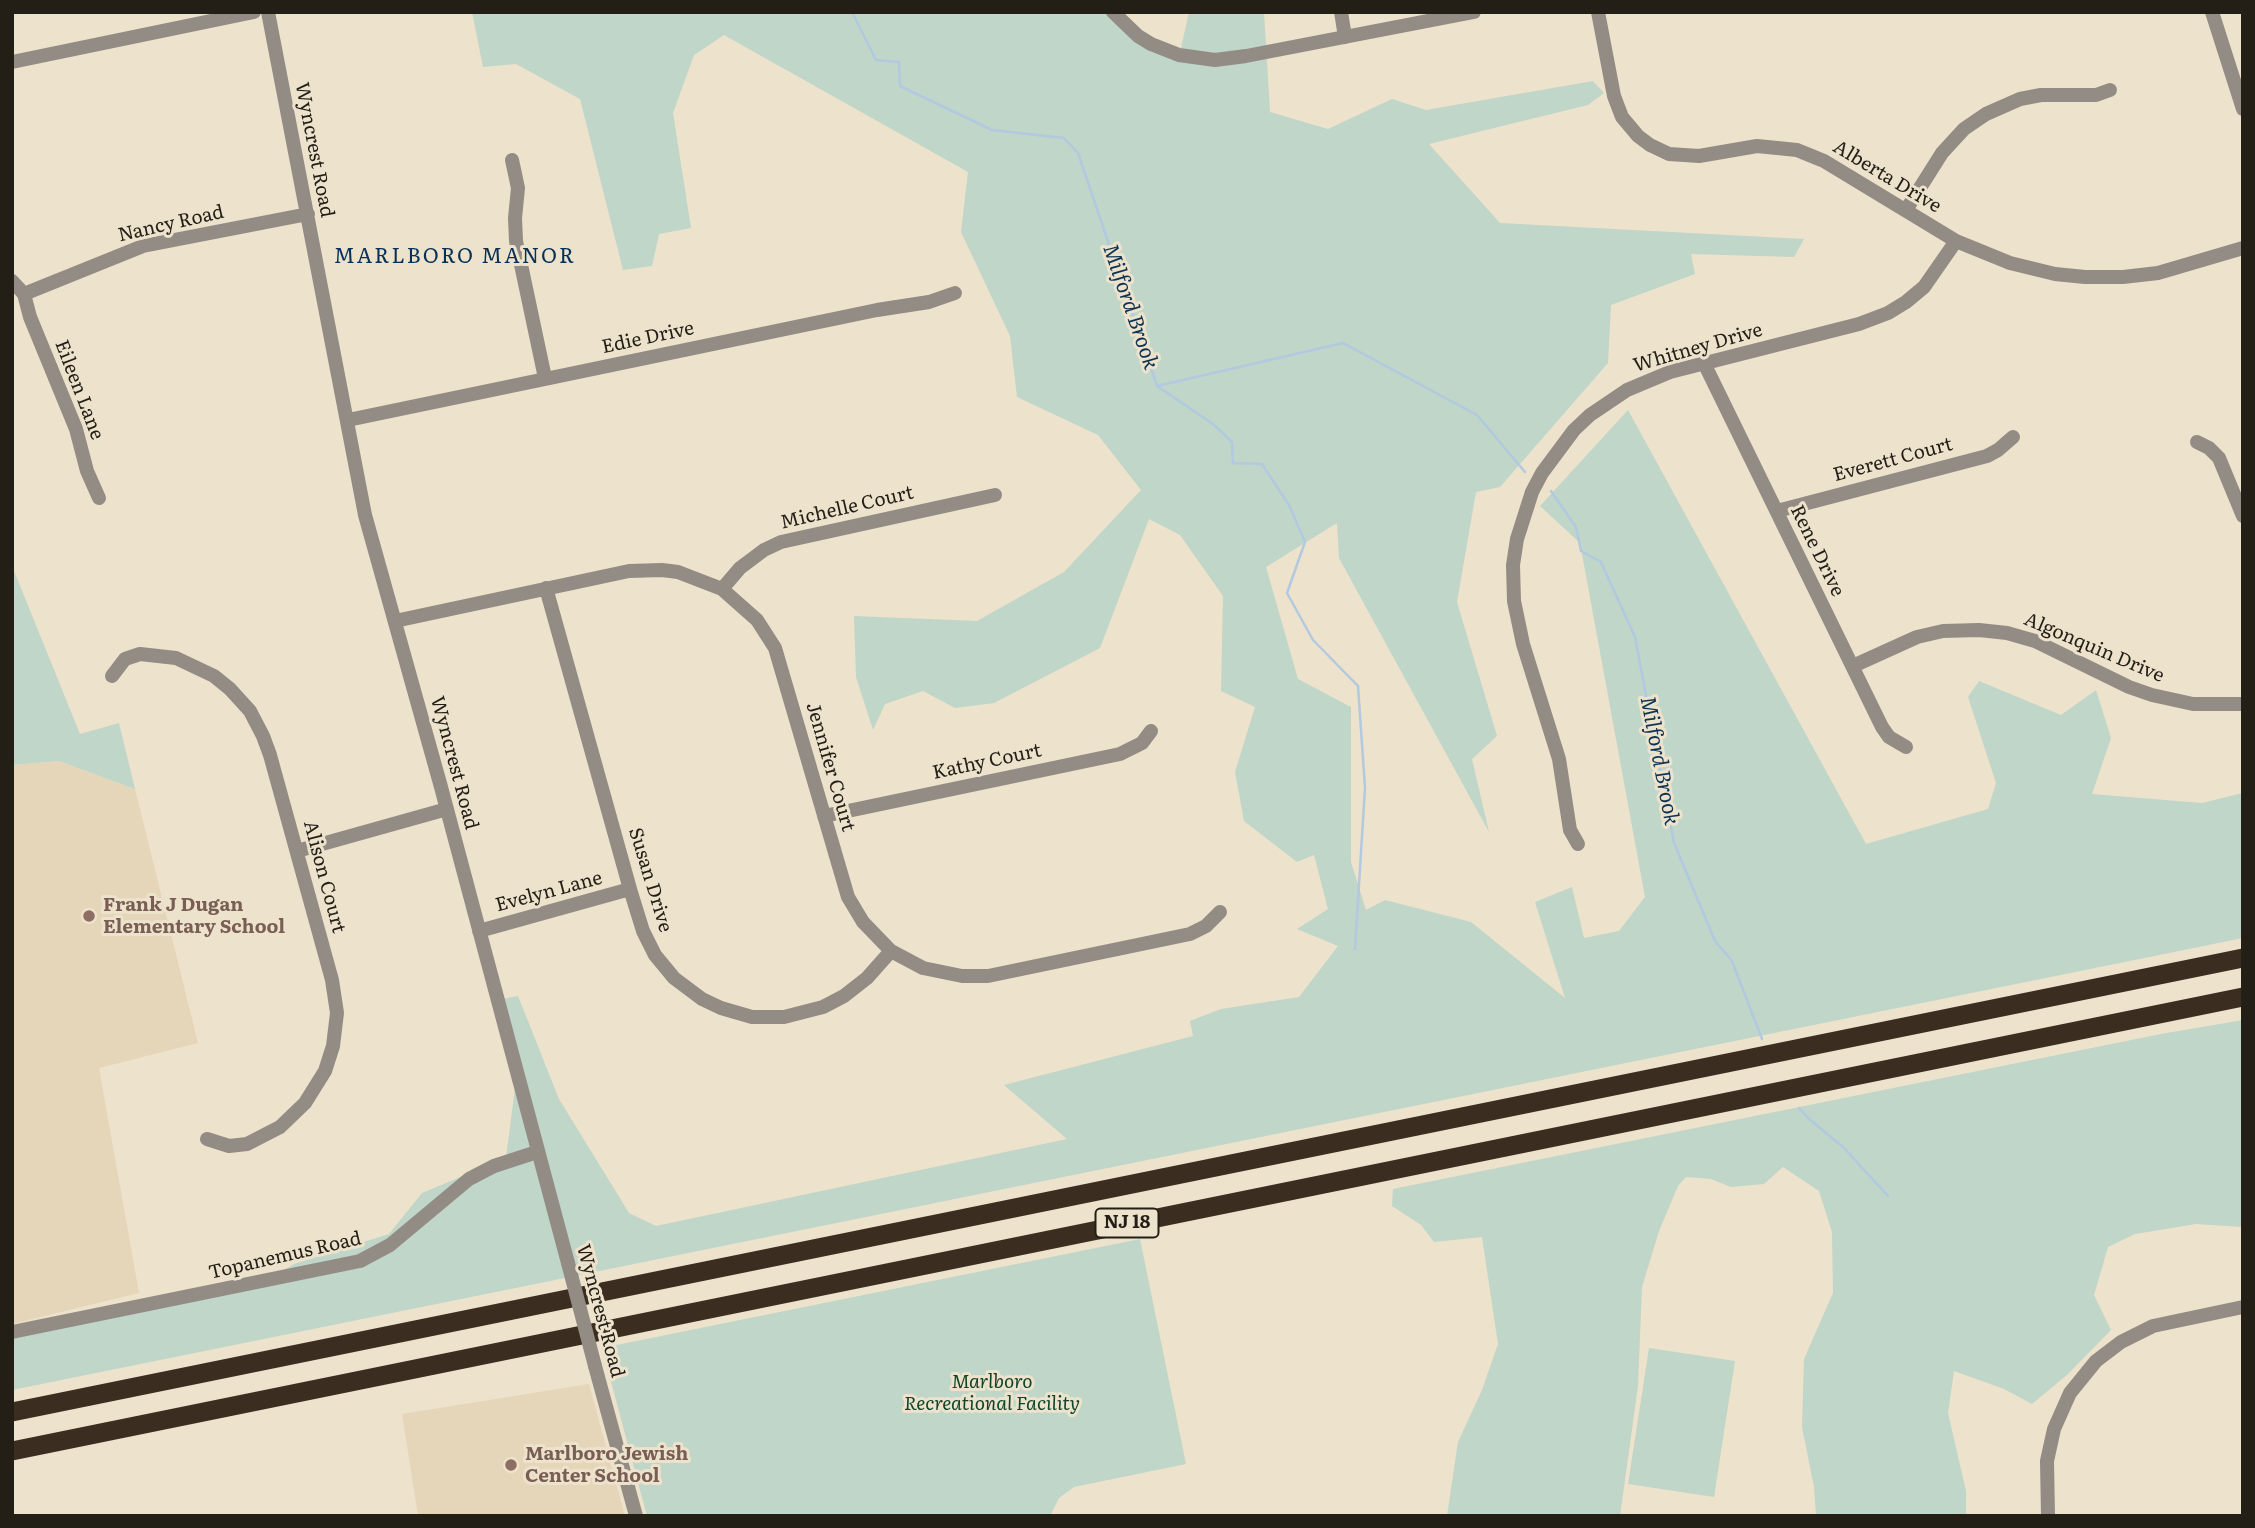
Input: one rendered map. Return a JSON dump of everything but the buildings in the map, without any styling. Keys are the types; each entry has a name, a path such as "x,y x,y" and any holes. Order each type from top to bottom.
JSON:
{"highway":[{"name":"NJ 18","path":"12,1412 2243,958"},
{"name":"NJ 18","path":"12,1451 2243,997"}],"street":[{"path":"12,62 254,12"},
{"name":"Wyncrest Road","path":"268,12 365,515 447,809 636,1516"},
{"path":"1113,12 1138,36 1151,44 1180,55 1201,59 1229,59 1474,12"},
{"path":"1341,12 1345,37"},
{"name":"Alberta Drive","path":"1598,12 1618,107 1630,128 1650,145 1669,154 1690,157 1757,146 1797,150 1824,161 1955,241 2026,267 2085,277 2158,273 2243,248"},
{"path":"2212,12 2241,100"},
{"path":"1906,209 1948,146 1986,114 2020,99 2041,95 2096,94 2110,90"},
{"path":"512,160 518,188 516,241 545,379"},
{"name":"Nancy Road","path":"24,294 143,246 308,215"},
{"name":"Whitney Drive","path":"1578,844 1570,830 1559,759 1518,629 1513,580 1517,539 1532,492 1542,473 1569,435 1590,415 1639,384 1704,363 1859,324 1888,313 1924,287 1955,241"},
{"path":"12,281 24,294"},
{"name":"Edie Drive","path":"348,419 877,310 929,302 955,293"},
{"name":"Eileen Lane","path":"24,294 30,317 76,429 87,471 99,498"},
{"name":"Rene Drive","path":"1704,363 1882,727 1889,737 1906,747"},
{"name":"Everett Court","path":"1777,511 1986,456 2013,437"},
{"path":"2197,442 2209,448 2219,458 2243,516"},
{"name":"Michelle Court","path":"722,589 740,568 764,550 781,542 995,495"},
{"name":"Jennifer Court","path":"395,621 546,588 646,570 678,572 722,589 757,620 775,648 848,897 863,922 891,951 923,968 962,976 988,975 1190,934 1206,926 1220,912"},
{"name":"Susan Drive","path":"546,588 630,890 643,931 655,955 666,969 702,999 743,1015 784,1017 823,1007 856,988 891,951"},
{"name":"Algonquin Drive","path":"1853,666 1917,637 1943,631 1979,629 2035,641 2129,687 2152,695 2193,704 2243,704"},
{"name":"Alison Court","path":"112,676 125,659 148,653 176,658 195,665 230,689 250,711 263,736 297,851 335,998 336,1031 329,1062 306,1103 274,1131 247,1144 223,1145 207,1139"},
{"name":"Kathy Court","path":"824,816 1120,754 1142,743 1151,731"},
{"path":"297,851 447,809"},
{"name":"Evelyn Lane","path":"479,931 630,890"},
{"name":"Topanemus Road","path":"12,1332 360,1261 390,1245 469,1179 495,1166 537,1152"},
{"path":"2048,1516 2047,1461 2051,1437 2064,1405 2086,1372 2105,1353 2145,1329 2243,1307"}],"shaded area":[{"name":"Frank J Dugan Elementary School","path":"59,761 135,789 198,1043 99,1068 139,1293 12,1324 12,765"},
{"name":"Marlboro Jewish Center School","path":"589,1384 625,1516 418,1516 402,1414"}],"green space":[{"path":"472,12 1114,12 1179,57 1189,12 1264,12 1270,112 1328,129 1392,99 1426,110 1593,81 1604,93 1588,105 1429,144 1500,223 1804,239 1794,257 1691,254 1695,274 1611,305 1608,363 1500,487 1476,492 1457,602 1497,736 1472,759 1489,832 1339,558 1337,523 1266,567 1298,679 1351,707 1351,862 1366,910 1385,900 1471,922 1565,998 1535,902 1572,887 1584,938 1619,931 1645,897 1580,543 1540,506 1628,410 1866,844 1988,809 1996,783 1968,697 1979,681 2061,715 2096,690 2111,738 2092,794 2202,803 2243,793 2243,938 12,1390 12,1338 252,1289 294,1264 389,1234 422,1193 506,1158 517,1072 497,1000 518,996 559,1099 629,1213 656,1226 1067,1139 1004,1085 1193,1036 1190,1021 1221,1009 1299,997 1338,946 1297,929 1328,909 1314,855 1297,862 1244,821 1235,772 1255,707 1221,691 1223,596 1180,535 1149,519 1100,648 994,703 955,708 923,691 885,704 873,730 856,677 854,616 977,621 1064,572 1141,490 1098,435 1017,397 1010,336 961,232 968,172 724,35 694,55 673,113 691,228 659,234 652,266 623,270 580,99 516,64 483,67"},
{"path":"12,566 80,734 119,723 135,789 59,761 12,765"},
{"path":"2243,1020 2243,1227 2196,1224 2135,1234 2108,1247 2094,1295 2111,1330 2068,1374 2032,1404 2004,1389 1954,1371 1948,1413 1966,1491 1966,1516 1816,1516 1814,1487 1802,1427 1804,1359 1833,1293 1832,1232 1819,1191 1783,1167 1764,1184 1731,1187 1711,1179 1686,1177 1678,1186 1659,1231 1642,1287 1638,1386 1620,1516 1447,1516 1458,1442 1482,1390 1498,1344 1482,1237 1434,1242 1421,1225 1392,1206 1393,1189 2161,1034"},
{"name":"Marlboro Recreational Facility","path":"1140,1239 1186,1464 1074,1487 1059,1498 1050,1516 647,1516 602,1348"},
{"path":"1649,1348 1735,1361 1714,1497 1628,1484"}],"waterway":[{"name":"Milford Brook","path":"852,12 876,60 899,62 900,86 992,130 1064,138 1078,153 1157,386 1343,343 1477,415 1525,472"},
{"path":"1157,386 1213,424 1232,442 1233,463 1262,464 1289,505 1305,542 1287,593 1313,640 1358,686 1365,788 1355,949"},
{"name":"Milford Brook","path":"1551,491 1576,527 1581,551 1601,562 1635,637 1674,843 1715,941 1732,961 1762,1039"},
{"name":"Milford Brook","path":"1799,1108 1844,1148 1888,1196"}],"place":[{"name":"Frank J Dugan Elementary School","path":"89,916"},
{"name":"Marlboro Jewish Center School","path":"511,1465"}],"district":[{"name":"MARLBORO MANOR","path":"455,257"}]}
